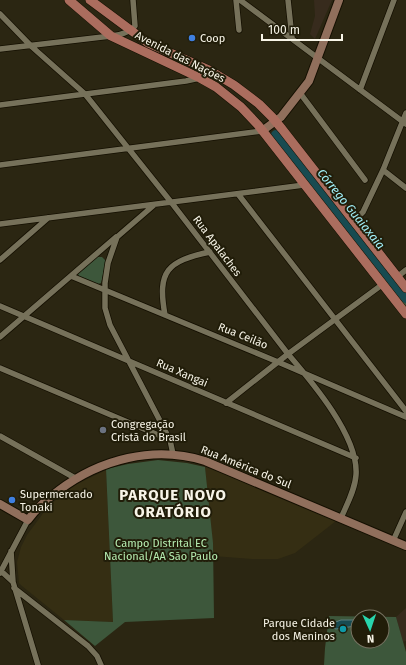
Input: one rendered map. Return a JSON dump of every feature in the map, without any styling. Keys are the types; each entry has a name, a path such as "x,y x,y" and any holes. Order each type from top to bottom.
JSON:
{"main road":[{"name":"Avenida das Nações","path":"69,0 110,36 200,78 223,92 241,106 406,314"},
{"name":"Avenida das Nações","path":"90,0 148,43 213,72 234,85 259,104 276,122 406,288"},
{"path":"262,131 276,122 309,81 339,0"},
{"path":"241,106 247,103 246,94"},
{"name":"Rua América do Sul","path":"28,520 48,498 76,478 104,464 144,455 173,454 205,460 406,546"},
{"path":"0,504 28,520"},
{"path":"18,513 33,513"}],"street":[{"path":"0,50 110,36 130,31 136,24 133,0"},
{"path":"236,0 239,30"},
{"path":"240,0 404,123"},
{"path":"288,0 292,38"},
{"path":"360,90 394,0"},
{"name":"Rua Apalaches","path":"0,14 31,46 85,94 306,375 344,430 356,458 356,474 354,489 341,518"},
{"path":"0,105 200,78"},
{"path":"300,93 365,180"},
{"path":"354,221 363,212 404,123 406,113"},
{"path":"0,165 262,131"},
{"path":"383,170 406,188"},
{"path":"0,224 304,185"},
{"path":"238,194 406,411"},
{"path":"0,337 154,205"},
{"path":"0,260 48,218"},
{"path":"117,237 106,271 104,290 105,308 110,324 170,440 173,454"},
{"path":"165,315 161,291 167,273 174,264 179,261 191,256 210,252"},
{"path":"397,277 406,270"},
{"name":"Rua Ceilão","path":"71,276 406,417"},
{"path":"226,403 288,354 383,284"},
{"name":"Rua Xangai","path":"0,306 356,458"},
{"path":"0,368 170,440"},
{"path":"0,436 76,478"},
{"path":"393,541 406,512"},
{"name":"Rua América do Sul","path":"0,572 28,520"},
{"path":"11,551 13,585 38,665"},
{"path":"0,572 13,585 88,646 97,656 101,665"}],"shaded area":[{"path":"314,0 332,0 315,39 310,34 315,16"},
{"path":"205,467 240,480 336,521 295,553 278,559 213,556"},
{"path":"106,470 113,622 64,620 19,583 17,562 21,547 27,535 47,508 77,484"},
{"path":"406,608 406,641 403,642 396,617"}],"green space":[{"path":"275,138 288,152 383,272 380,274 274,139"},
{"path":"97,257 102,257 106,261 101,283 98,284 79,276 78,274"},
{"path":"385,274 406,301 406,308 381,276"},
{"name":"Campo Distrital EC Nacional/AA São Paulo","path":"158,460 187,463 205,467 213,543 214,618 125,622 95,646 64,620 113,622 106,469"},
{"name":"Parque Cidade dos Meninos","path":"329,616 350,616 350,649 390,649 390,617 396,617 406,652 406,665 324,665"}],"water":[{"path":"341,620 350,620 350,627 336,629 333,628 333,623"}],"waterway":[{"name":"Córrego Guaiaxaia","path":"276,135 292,153 406,298"}],"place":[{"name":"Coop","path":"192,38"},
{"name":"Congregação Cristã do Brasil","path":"103,430"},
{"name":"Supermercado Tonaki","path":"12,500"},
{"name":"Parque Cidade dos Meninos","path":"343,629"}],"district":[{"name":"PARQUE NOVO ORATÓRIO","path":"173,504"}]}
